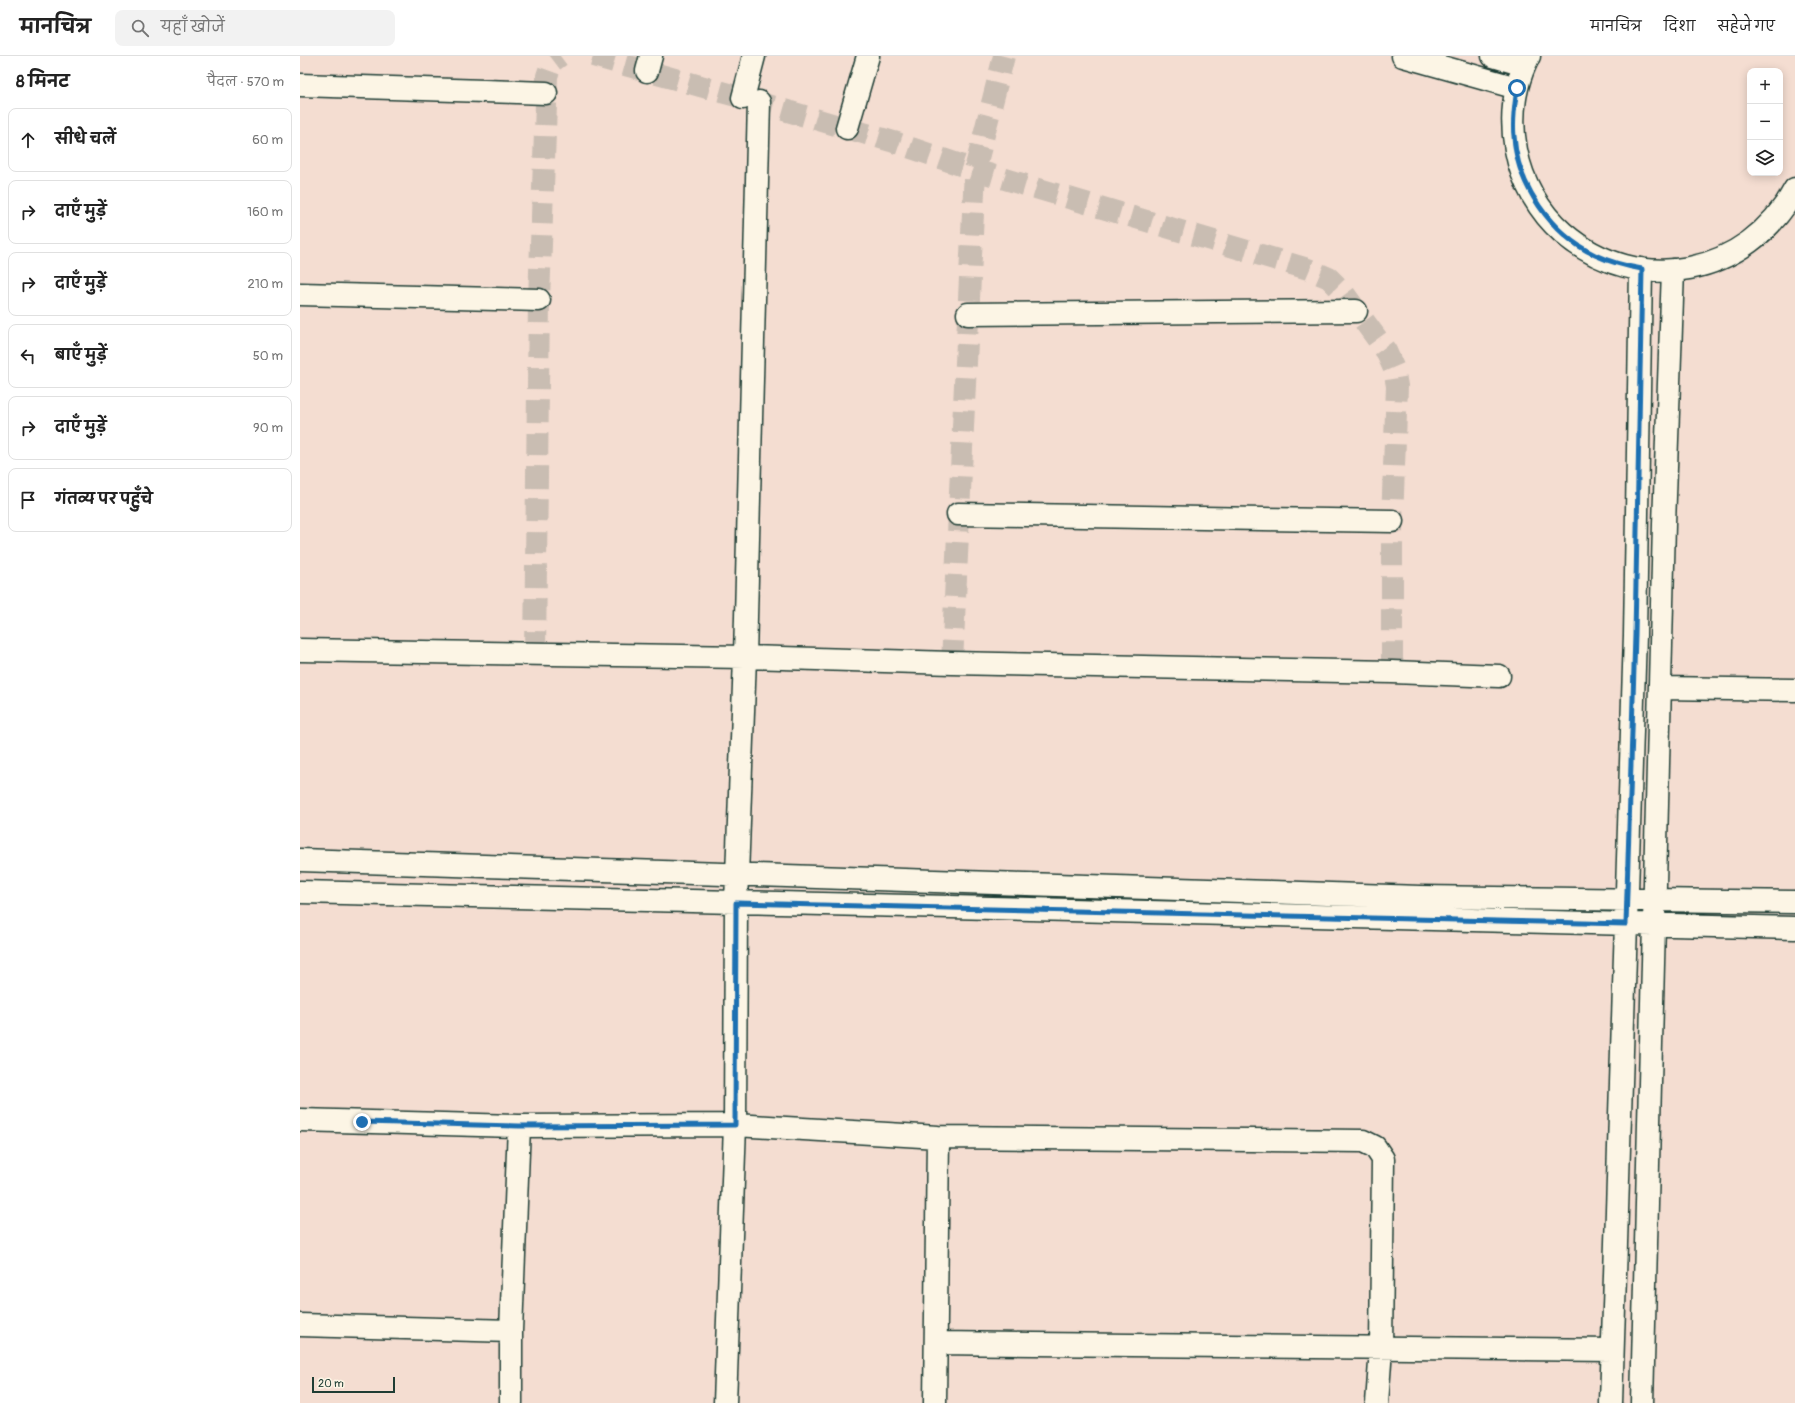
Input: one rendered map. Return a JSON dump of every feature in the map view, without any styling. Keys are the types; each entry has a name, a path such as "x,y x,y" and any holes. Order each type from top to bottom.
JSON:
{"street":[{"path":"725,1403 735,1125 736,903 745,657 751,100 754,56"},
{"path":"847,128 868,56"},
{"path":"1403,56 1517,88"},
{"path":"1493,56 1527,61 1517,88 1513,112 1514,137 1518,161 1527,185 1539,206 1554,225 1573,242 1594,255 1617,264 1642,269 1673,270 1696,267 1718,260 1739,249 1758,236 1774,220 1788,202 1795,189"},
{"path":"300,85 546,93"},
{"path":"1611,1403 1635,635 1642,269"},
{"path":"1642,1403 1664,524 1673,270"},
{"path":"300,294 539,300"},
{"path":"968,314 1356,311"},
{"path":"958,514 1392,521"},
{"path":"300,650 745,657 960,664 1392,672 1499,676"},
{"path":"1660,688 1795,690"},
{"path":"300,860 738,873 1412,897 1795,902"},
{"path":"300,892 1795,928"},
{"path":"300,1120 519,1126 735,1125 938,1137 1363,1141 1375,1147 1383,1159 1380,1349 1377,1403"},
{"path":"511,1403 511,1331 519,1126"},
{"path":"935,1403 938,1137"},
{"path":"300,1325 511,1331"},
{"path":"936,1343 1380,1349 1612,1350"}],"tunnel":[{"path":"535,653 539,300 547,76 552,62 560,56"},
{"path":"593,56 894,142 975,170 1308,269 1329,278 1343,292 1386,351 1394,369 1397,386 1392,521 1392,672"},
{"path":"952,663 975,170 1004,56"}],"route":[{"path":"362,1122 519,1126 735,1125 736,903 1626,924 1635,635 1642,269 1617,264 1594,255 1573,242 1554,225 1539,206 1527,185 1518,161 1514,137 1513,112 1517,88"}]}
